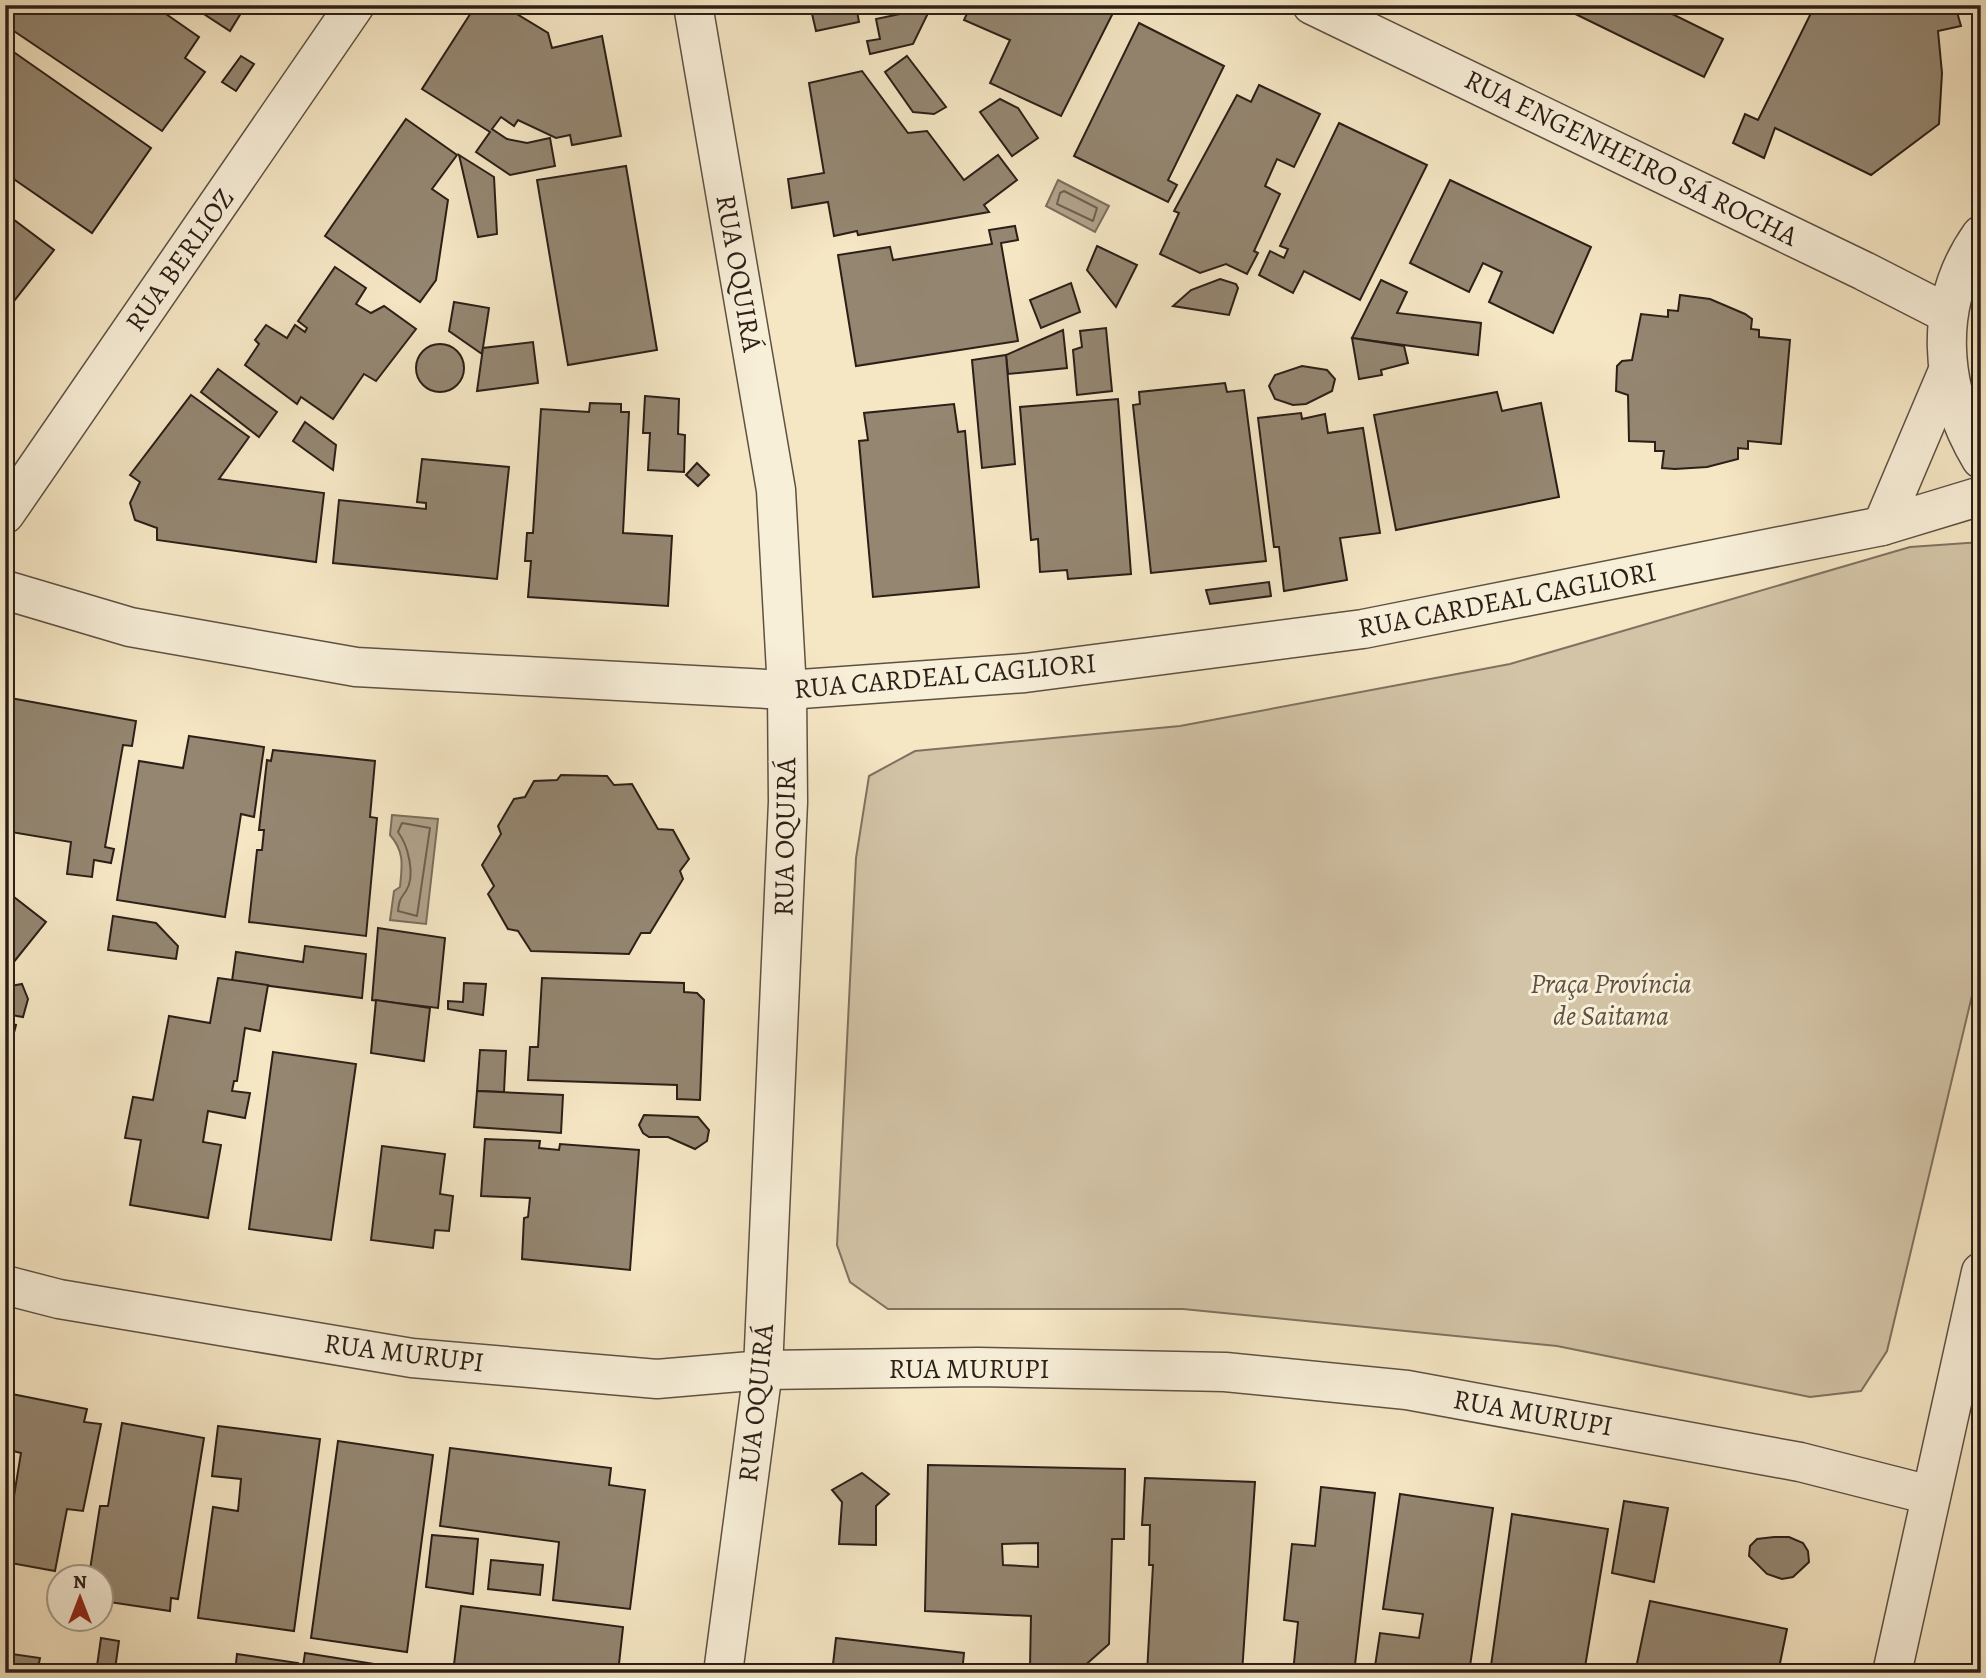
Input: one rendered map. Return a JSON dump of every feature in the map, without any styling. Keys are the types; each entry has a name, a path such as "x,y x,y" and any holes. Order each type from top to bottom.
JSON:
{"street":[{"name":"RUA BERLIOZ","path":"5,514 355,5"},
{"name":"RUA OQUIRÁ","path":"693,5 776,490 787,690 788,802 763,1370 723,1673"},
{"name":"RUA ENGENHEIRO SÁ ROCHA","path":"1312,5 1948,314"},
{"path":"1981,235 1957,280 1948,314 1947,373 1955,405 1981,459"},
{"path":"1882,526 1947,373"},
{"name":"RUA CARDEAL CAGLIORI","path":"5,590 130,626 356,667 787,690 1025,673 1363,629 1882,526 1981,496"},
{"path":"1892,1673 1981,1272"},
{"name":"RUA MURUPI","path":"5,1285 59,1299 412,1358 657,1379 763,1370 978,1367 1225,1372 1407,1390 1800,1462 1930,1495"}],"green space":[{"name":"Praça Província de Saitama","path":"1981,542 1981,958 1887,1351 1861,1391 1810,1397 1557,1346 1183,1309 888,1309 850,1282 837,1245 856,858 869,776 915,751 1180,726 1510,664 1910,547"}],"water":[{"path":"1058,180 1109,206 1095,232 1046,206"},
{"path":"392,815 438,819 426,924 390,920 394,891 400,887 402,866 398,847 390,835"}],"building":[{"path":"12,5 153,5 199,37 185,58 205,72 162,131 5,25 5,15"},
{"path":"190,5 246,5 230,31"},
{"path":"476,5 502,5 548,33 552,48 602,36 621,136 572,145 570,135 556,138 518,120 514,126 501,117 492,129 507,139 527,143 550,138 555,166 510,175 476,152 490,132 422,89"},
{"path":"810,5 856,5 859,22 816,31"},
{"path":"898,5 932,5 913,44 870,54 867,41 880,39 876,19 900,14"},
{"path":"971,5 1117,5 1061,116 990,83 1010,40 964,20"},
{"path":"1557,5 1666,5 1664,10 1723,39 1704,77"},
{"path":"1815,5 1955,5 1961,26 1938,31 1942,73 1939,124 1871,175 1775,128 1764,158 1733,143 1745,114 1758,120"},
{"path":"1139,23 1224,66 1168,180 1177,185 1168,202 1074,156"},
{"path":"5,46 151,148 92,233 5,173"},
{"path":"241,56 254,64 236,91 222,82"},
{"path":"907,56 946,107 934,114 913,112 885,72"},
{"path":"862,71 908,133 927,131 964,180 998,155 1017,180 984,205 989,212 858,235 857,231 834,236 828,202 792,208 788,179 824,173 809,83"},
{"path":"1259,85 1320,114 1294,167 1277,159 1265,186 1280,194 1254,251 1258,253 1247,274 1226,264 1200,273 1160,254 1179,213 1174,211 1237,95 1251,102"},
{"path":"1000,99 1018,108 1038,138 1012,156 980,112"},
{"path":"406,119 457,155 432,189 448,200 436,280 420,302 325,236"},
{"path":"1339,123 1427,165 1360,300 1304,271 1293,293 1259,275 1270,251 1284,258 1288,249 1280,246"},
{"path":"459,155 494,177 497,234 478,237"},
{"path":"626,166 657,350 568,365 537,180"},
{"path":"1450,180 1591,247 1553,333 1489,302 1502,272 1483,263 1469,292 1410,263"},
{"path":"5,213 54,250 7,310 5,309"},
{"path":"1015,226 1018,240 1001,243 1018,341 856,366 838,255 890,247 893,260 992,244 989,230"},
{"path":"1097,246 1137,265 1116,307 1087,270"},
{"path":"335,267 366,288 356,304 371,313 384,306 416,329 376,381 364,374 333,419 301,397 297,404 245,365 259,344 255,340 266,325 287,338 295,325 305,332 307,328 298,321"},
{"path":"1220,279 1236,284 1238,288 1229,315 1173,306 1191,290"},
{"path":"1381,280 1407,292 1397,313 1481,323 1478,355 1352,338"},
{"path":"1071,283 1080,312 1041,328 1030,300"},
{"path":"1680,295 1710,299 1745,314 1752,319 1751,329 1759,330 1759,337 1790,340 1781,444 1748,441 1748,449 1738,448 1738,459 1707,467 1675,469 1662,468 1664,451 1655,451 1655,442 1629,441 1628,395 1616,391 1617,366 1622,361 1632,360 1641,314 1668,317 1668,310 1678,311"},
{"path":"454,302 489,308 482,354 449,331"},
{"path":"1106,328 1112,391 1077,395 1073,350 1082,347 1080,331"},
{"path":"1063,330 1067,368 1008,374 1006,355"},
{"path":"1352,338 1404,346 1408,363 1381,370 1382,375 1359,379"},
{"path":"533,342 538,383 477,391 483,348"},
{"path":"440,344 457,351 464,368 457,385 440,392 423,385 416,368 423,351"},
{"path":"1006,355 1015,464 982,468 972,360"},
{"path":"1302,366 1327,370 1335,379 1332,391 1306,404 1293,405 1275,399 1269,386 1275,375"},
{"path":"218,369 277,412 259,437 201,392"},
{"path":"1225,383 1227,392 1244,390 1266,561 1151,573 1133,405 1140,404 1139,392"},
{"path":"1497,392 1502,411 1541,403 1559,497 1396,530 1374,415"},
{"path":"191,395 249,437 219,479 324,493 316,562 157,540 157,528 135,520 130,503 140,482 130,475"},
{"path":"645,396 679,399 678,434 685,435 684,472 648,470 650,433 643,433"},
{"path":"1118,399 1131,574 1068,579 1067,570 1040,572 1038,539 1031,540 1020,407"},
{"path":"590,403 621,404 621,412 629,412 623,533 672,536 668,606 528,597 531,561 525,561 527,533 533,533 541,409 589,412"},
{"path":"954,404 958,432 965,431 979,587 873,597 859,441 868,440 864,413"},
{"path":"1301,413 1302,419 1325,414 1328,433 1363,428 1380,533 1340,538 1347,580 1284,591 1279,547 1274,547 1258,418"},
{"path":"305,422 336,445 333,470 293,441"},
{"path":"422,459 509,467 497,579 333,563 339,500 426,509 426,503 417,502"},
{"path":"697,463 709,475 698,486 686,475"},
{"path":"1269,582 1271,596 1210,604 1206,590"},
{"path":"5,697 136,721 132,746 123,745 105,847 114,849 111,863 94,860 92,877 67,874 71,842 5,831"},
{"path":"189,736 264,747 254,817 241,814 225,917 117,900 139,761 183,768"},
{"path":"273,750 375,761 370,817 377,818 366,936 249,922 257,850 262,850 264,830 259,830 267,760 271,761"},
{"path":"561,775 607,776 614,785 632,784 658,829 673,830 689,859 680,871 683,879 650,933 641,933 629,954 531,951 518,931 508,929 488,894 494,886 482,865 501,834 498,826 514,799 525,797 534,781 557,780"},
{"path":"5,890 46,922 5,973 7,918"},
{"path":"113,916 156,923 178,946 176,959 108,950"},
{"path":"378,928 445,938 438,1008 372,1000"},
{"path":"305,946 366,954 362,998 232,981 236,952 303,962"},
{"path":"218,978 268,985 260,1031 245,1028 237,1081 234,1081 232,1091 250,1093 245,1118 208,1111 203,1142 221,1145 208,1218 130,1205 141,1140 125,1138 133,1097 153,1100 169,1016 210,1023"},
{"path":"542,978 684,983 684,992 697,993 704,1000 700,1100 677,1099 677,1085 528,1080 530,1047 538,1047"},
{"path":"464,983 486,984 483,1015 448,1009 448,1001 463,1002"},
{"path":"22,984 28,999 23,1017 5,1014 5,987"},
{"path":"376,1000 430,1008 424,1061 371,1053"},
{"path":"5,1022 16,1025 5,1067"},
{"path":"480,1050 506,1051 504,1092 477,1091"},
{"path":"273,1052 356,1064 331,1240 249,1229"},
{"path":"477,1091 563,1095 561,1133 474,1127"},
{"path":"644,1115 698,1117 709,1130 707,1141 695,1149 668,1137 649,1137 639,1125"},
{"path":"485,1139 540,1141 539,1148 559,1150 560,1144 639,1150 630,1270 522,1259 524,1218 528,1217 530,1198 481,1196"},
{"path":"382,1146 445,1154 440,1194 453,1196 449,1231 435,1230 433,1248 371,1240"},
{"path":"12,1394 87,1409 84,1422 101,1424 83,1511 67,1509 57,1562 46,1562 46,1569 5,1562 5,1494 14,1496 21,1453 5,1449 5,1425"},
{"path":"122,1423 204,1438 178,1599 171,1598 170,1611 116,1603 116,1562 91,1562 100,1506 108,1506"},
{"path":"218,1426 320,1439 294,1631 198,1618 213,1507 238,1511 241,1479 212,1476"},
{"path":"338,1441 433,1455 407,1652 311,1638"},
{"path":"450,1448 611,1468 609,1485 645,1490 630,1609 553,1600 559,1542 440,1526"},
{"path":"928,1465 1125,1469 1124,1539 1112,1539 1109,1644 1082,1668 1030,1667 1031,1616 925,1611","holes":["1038,1543 1038,1567 1003,1565 1002,1544"]},
{"path":"862,1473 889,1494 876,1506 876,1545 839,1544 842,1502 832,1490"},
{"path":"1145,1478 1255,1482 1242,1673 1147,1673 1153,1565 1149,1565 1150,1525 1142,1525"},
{"path":"1321,1487 1375,1493 1354,1673 1293,1673 1298,1622 1284,1620 1292,1544 1315,1546"},
{"path":"1400,1494 1493,1508 1469,1673 1374,1673 1380,1633 1419,1638 1423,1614 1383,1609"},
{"path":"1624,1501 1668,1508 1654,1582 1612,1573"},
{"path":"1512,1514 1608,1529 1584,1673 1490,1673"},
{"path":"432,1535 478,1539 473,1594 426,1587"},
{"path":"1789,1537 1803,1543 1808,1551 1809,1562 1793,1577 1782,1579 1767,1574 1749,1556 1750,1546 1757,1539"},
{"path":"491,1560 543,1565 540,1595 488,1589"},
{"path":"1650,1601 1787,1629 1778,1673 1635,1673"},
{"path":"461,1606 623,1627 618,1673 453,1673"},
{"path":"101,1638 119,1641 115,1669 97,1666"},
{"path":"836,1638 964,1653 962,1673 832,1673"},
{"path":"5,1653 40,1658 37,1673 5,1673"},
{"path":"305,1653 381,1665 380,1673 302,1673"},
{"path":"237,1654 298,1663 297,1673 235,1673"},
{"path":"395,1664 412,1666 412,1673 394,1673"},
{"path":"88,1665 97,1666 143,1673 87,1673"}]}
